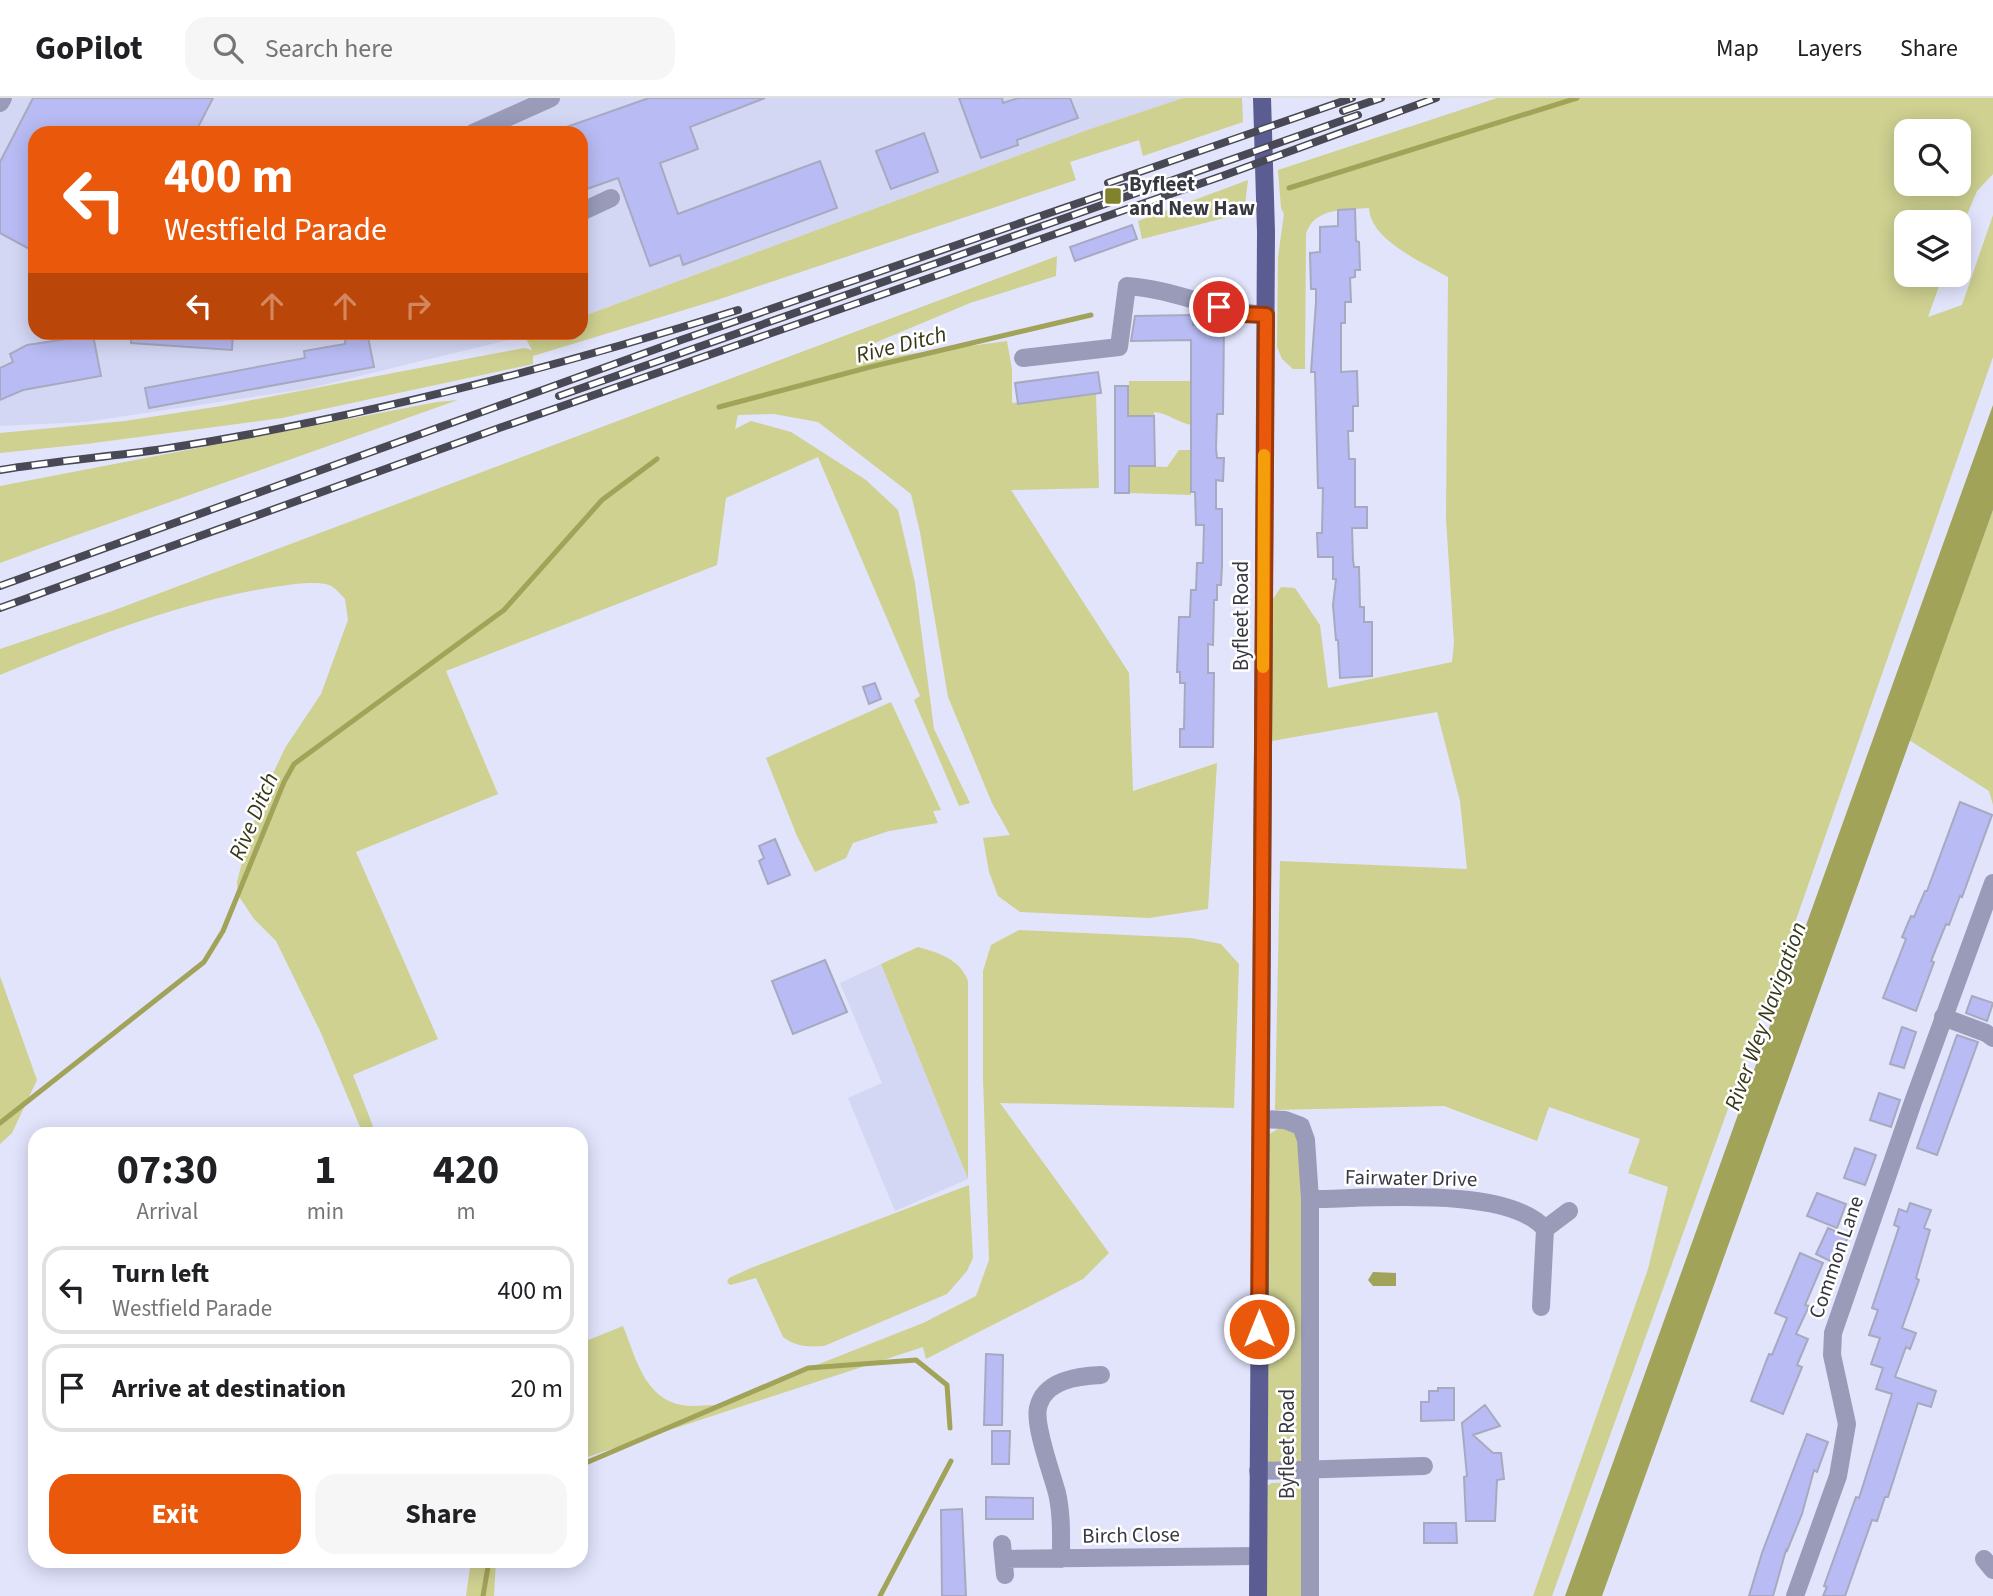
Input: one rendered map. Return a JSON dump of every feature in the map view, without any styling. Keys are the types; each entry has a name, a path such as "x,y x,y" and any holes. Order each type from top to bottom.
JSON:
{"main road":[{"name":"Byfleet Road","path":"1258,1596 1266,315 1262,106"}],"street":[{"path":"0,103 3,98"},
{"path":"489,126 551,98"},
{"path":"588,209 611,198"},
{"path":"1023,358 1119,347 1127,286 1150,288 1242,314 1266,315"},
{"name":"Common Lane","path":"1795,1596 1838,1476 1846,1433 1847,1424 1832,1355 1833,1333 1943,1017 1993,883"},
{"path":"1943,1017 1993,1038"},
{"name":"Byfleet Road","path":"1261,1119 1285,1119 1301,1126 1307,1140 1310,1199 1310,1596"},
{"name":"Fairwater Drive","path":"1310,1199 1464,1199 1498,1203 1524,1213 1538,1221 1545,1229"},
{"path":"1541,1307 1545,1229 1569,1210"},
{"path":"1061,1559 1061,1525 1057,1495 1038,1408 1046,1394 1058,1383 1079,1376 1100,1374"},
{"path":"1258,1471 1424,1466"},
{"name":"Birch Close","path":"1004,1559 1258,1556"}],"shaded area":[{"path":"0,98 1183,98 1090,129 588,314 588,126 28,126 28,340 508,340 306,389 85,422 0,426"},
{"path":"1183,98 1242,98 1243,122 1143,156 1139,140 1070,162 1076,180 717,300 588,339 588,314 1090,129"},
{"path":"1497,98 1993,98 1993,174 1977,191 1969,210 1894,210 1894,287 1939,287 1928,317 1962,305 1968,287 1971,287 1971,279 1993,215 1993,357 1784,954 1552,1596 1533,1596 1648,1269 1668,1187 1628,1173 1640,1139 1549,1107 1537,1141 1444,1106 1275,1110 1280,861 1467,869 1460,801 1437,712 1272,741 1271,602 1281,587 1295,588 1320,625 1328,688 1452,662 1454,643 1446,519 1448,277 1388,240 1372,220 1369,208 1323,214 1310,225 1306,234 1305,369 1293,369 1282,359 1277,347 1278,257 1284,214 1281,208 1278,170"},
{"path":"1248,180 1244,213 1142,239 1138,221"},
{"path":"1057,256 1056,276 970,303 858,350 873,359 1007,341 1012,369 1012,403 1096,394 1099,488 1011,490 1129,673 1133,791 1217,763 1208,909 1149,918 1020,912 998,896 989,872 983,838 1010,835 992,803 948,697 911,494 818,422 774,414 738,415 735,429 751,421 791,432 866,480 898,510 915,583 934,729 970,803 959,806 914,700 920,696 818,457 726,498 717,565 446,671 498,794 356,852 438,1039 353,1075 373,1127 360,1127 321,1033 276,941 254,919 238,895 237,882 263,795 285,748 321,694 348,620 345,599 336,589 319,583 292,584 245,592 138,622 0,675 0,649 112,611"},
{"path":"527,340 586,340 533,356 533,364 282,418 0,453 0,433 125,421 221,406 524,348 532,350"},
{"path":"1129,381 1192,381 1192,425 1154,412 1154,416 1140,416 1141,466 1167,467 1179,450 1192,450 1191,495 1129,493"},
{"path":"458,400 57,542 0,563 0,486"},
{"name":"River Wey Navigation","path":"1993,405 1993,510 1602,1596 1565,1596"},
{"path":"1993,510 1993,805 1989,791 1909,740"},
{"path":"891,702 941,810 933,811 938,823 889,831 853,843 846,858 815,872 797,836 766,758"},
{"path":"1019,930 1191,938 1221,944 1239,964 1234,1108 1000,1103 1109,1253 1083,1279 926,1359 923,1347 588,1457 588,1340 623,1326 643,1374 658,1394 682,1405 715,1405 923,1323 976,1296 989,1260 983,1079 983,971 991,945"},
{"path":"918,947 954,962 968,981 968,1179 881,964"},
{"path":"881,964 968,1179 895,1211 848,1098 882,1083 840,983"},
{"path":"0,976 37,1080 12,1133 0,1144"},
{"path":"1286,1124 1301,1126 1310,1463 1258,1464 1260,1140"},
{"path":"969,1185 973,1258 967,1271 947,1294 824,1346 802,1346 783,1337 756,1278 730,1285 727,1282 729,1278 751,1268"},
{"path":"1373,1272 1396,1273 1396,1286 1373,1286 1368,1280"},
{"path":"1299,1482 1304,1485 1305,1596 1257,1596 1258,1490 1272,1483"},
{"path":"470,1568 496,1568 494,1596 466,1596"}],"building":[{"path":"33,98 213,98 199,126 28,126 28,248 0,233 0,162"},
{"path":"649,98 765,98 690,127 698,149 660,163 678,214 820,161 837,208 683,265 680,255 650,266 618,178 588,189 588,126 569,126"},
{"path":"959,98 1002,98 1003,103 1018,98 1070,98 1078,118 1017,140 1018,145 981,158"},
{"path":"924,133 938,172 891,189 876,151"},
{"path":"1355,209 1360,270 1355,270 1355,277 1350,278 1351,302 1345,302 1345,323 1341,323 1341,372 1357,371 1358,406 1353,406 1353,431 1348,431 1349,459 1355,459 1355,507 1367,507 1367,528 1352,528 1353,560 1354,567 1359,567 1360,607 1364,607 1364,622 1372,622 1372,676 1340,678 1333,605 1336,579 1333,579 1333,557 1318,557 1317,533 1322,533 1323,488 1318,488 1315,372 1311,372 1316,289 1311,289 1310,253 1320,252 1320,227 1338,226 1338,210"},
{"path":"1132,225 1137,239 1075,261 1070,247"},
{"path":"1193,315 1193,325 1224,324 1223,414 1217,414 1216,448 1217,458 1224,458 1223,481 1216,480 1216,509 1222,509 1221,585 1217,585 1217,600 1214,600 1213,645 1208,644 1208,673 1214,673 1213,747 1180,747 1180,729 1184,729 1185,683 1180,683 1180,672 1177,672 1179,617 1190,617 1191,590 1196,590 1197,563 1203,563 1204,525 1196,525 1195,492 1191,492 1191,340 1131,341 1135,316"},
{"path":"60,340 94,340 101,376 23,390 0,400 0,368 13,362 10,354 27,345"},
{"path":"131,340 233,340 232,350 131,343"},
{"path":"345,340 369,340 374,367 149,408 145,388 305,358 304,351 345,344"},
{"path":"1098,372 1101,393 1018,404 1015,383"},
{"path":"1115,386 1128,386 1128,416 1154,416 1155,466 1129,466 1129,493 1115,493"},
{"path":"875,683 881,699 869,704 863,687"},
{"path":"1960,802 1992,815 1962,897 1960,896 1949,925 1946,924 1931,961 1934,962 1916,1011 1883,998 1906,939 1902,937 1911,916 1914,917 1927,891"},
{"path":"775,839 790,875 768,884 759,861 764,858 759,846"},
{"path":"825,960 847,1012 793,1034 772,981"},
{"path":"1972,996 1993,1003 1987,1021 1966,1013"},
{"path":"1902,1027 1916,1032 1904,1068 1890,1064"},
{"path":"1957,1035 1978,1042 1937,1155 1917,1148"},
{"path":"1879,1093 1900,1100 1891,1127 1870,1120"},
{"path":"1855,1148 1876,1155 1865,1185 1844,1178"},
{"path":"1817,1193 1846,1204 1837,1228 1807,1216"},
{"path":"1910,1203 1931,1210 1924,1228 1930,1230 1916,1278 1919,1280 1902,1328 1916,1333 1910,1349 1906,1347 1895,1377 1936,1391 1931,1407 1918,1403 1888,1497 1885,1497 1877,1521 1872,1520 1845,1596 1823,1596 1827,1587 1824,1586 1856,1497 1859,1498 1892,1394 1876,1389 1883,1368 1871,1364 1880,1338 1869,1335 1878,1310 1872,1308 1899,1227 1894,1225 1899,1209 1907,1212"},
{"path":"1828,1228 1848,1237 1836,1264 1816,1254"},
{"path":"1800,1253 1823,1263 1805,1305 1809,1306 1796,1334 1808,1339 1797,1365 1802,1367 1783,1414 1751,1401 1769,1354 1772,1355 1787,1318 1775,1313"},
{"path":"986,1354 1003,1355 1002,1425 984,1425"},
{"path":"1438,1388 1454,1388 1454,1420 1421,1421 1421,1402 1429,1402 1429,1391 1438,1391"},
{"path":"1485,1405 1500,1426 1473,1435 1493,1453 1501,1453 1504,1479 1497,1480 1495,1521 1466,1521 1464,1477 1467,1476 1462,1423"},
{"path":"992,1431 1010,1431 1009,1464 992,1464"},
{"path":"1807,1434 1828,1442 1817,1472 1814,1470 1802,1514 1786,1550 1773,1596 1749,1596 1762,1553"},
{"path":"986,1497 1033,1498 1033,1519 986,1519"},
{"path":"962,1509 966,1596 942,1596 941,1510"},
{"path":"1424,1523 1456,1523 1457,1543 1424,1543"}],"waterway":[{"name":"Rive Ditch","path":"1289,188 1577,98"},
{"name":"Rive Ditch","path":"719,407 870,367 1091,315"},
{"name":"Rive Ditch","path":"0,1123 204,962 223,931 284,782 294,764 504,610 602,500 657,459"},
{"path":"588,1462 808,1368 916,1360 947,1385 950,1428"},
{"path":"880,1596 951,1461"},
{"path":"483,1596 488,1568"}],"railway":[{"path":"1108,183 1352,98"},
{"path":"1343,111 1381,98"},
{"path":"0,608 502,427 1225,175 1436,98"},
{"path":"559,396 1358,115"},
{"path":"0,586 681,340 1125,187"},
{"path":"0,470 163,449 308,423 525,372 738,310"}],"slow traffic":[{"path":"1263,667 1264,455"}],"place":[{"name":"Byfleet and New Haw","path":"1113,196"}],"route":[{"path":"1219,307 1242,314 1266,315 1259,1329"}]}
